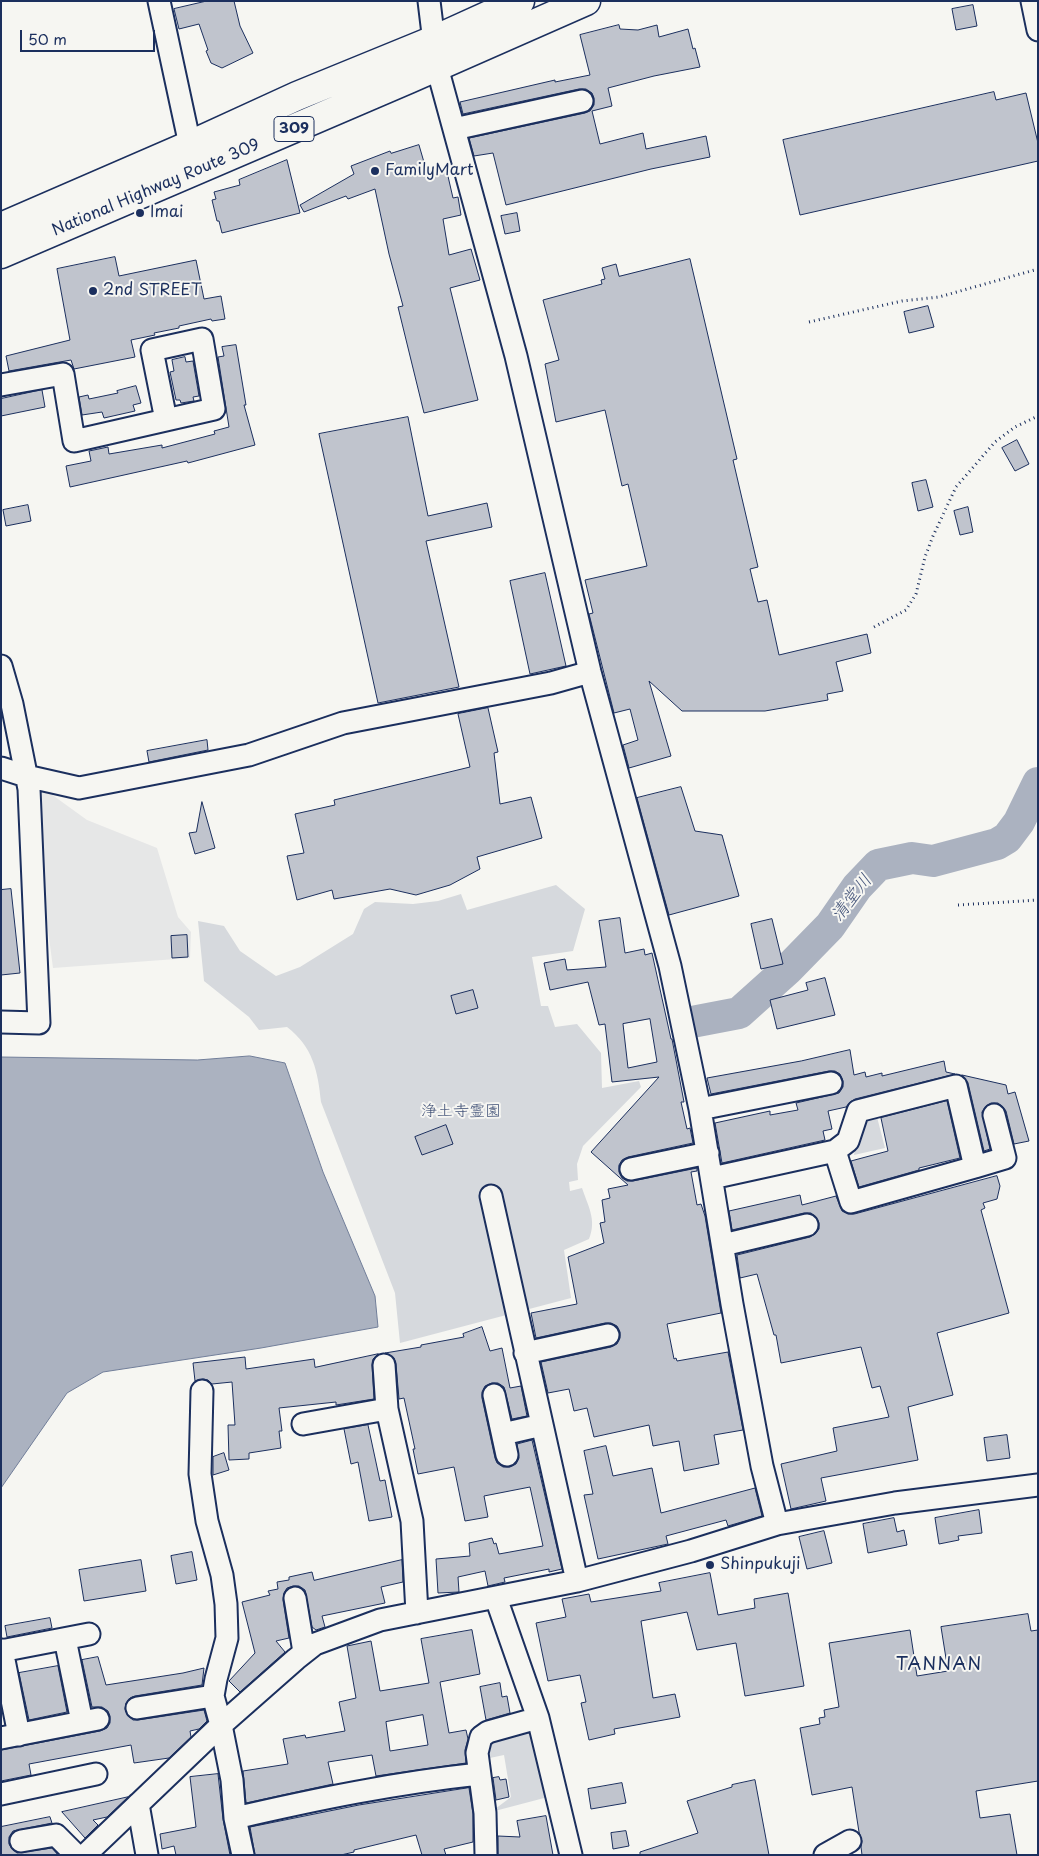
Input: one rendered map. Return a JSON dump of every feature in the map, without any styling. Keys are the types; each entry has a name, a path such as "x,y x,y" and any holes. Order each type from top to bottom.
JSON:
{"highway":[{"name":"National Highway Route 309","path":"1,227 190,145 297,96 434,40 520,1"},
{"name":"National Highway Route 309","path":"1,254 586,1"}],"street":[{"path":"159,1 190,145"},
{"path":"429,1 437,67 516,356 590,672 670,966 700,1109 762,1466 777,1524"},
{"path":"1032,1 1038,30"},
{"path":"454,129 582,101"},
{"path":"1,385 63,374 74,441 166,420"},
{"path":"1,666 12,704 29,789 39,1022 1,1022"},
{"path":"1,768 26,776 79,788 249,755 343,723 551,683 590,672"},
{"path":"700,1109 830,1083"},
{"path":"712,1178 836,1151 848,1141 858,1111 956,1086 975,1167"},
{"path":"836,1151 852,1202 1005,1158 994,1115"},
{"path":"631,1169 708,1153"},
{"path":"491,1196 577,1581"},
{"path":"723,1245 807,1226"},
{"path":"525,1353 608,1335"},
{"path":"384,1365 387,1409 412,1521 417,1613"},
{"path":"202,1391 200,1474 208,1521 222,1575 226,1604 227,1638 213,1696 232,1780 235,1818 243,1855"},
{"path":"494,1395 505,1444 542,1425"},
{"path":"303,1424 387,1409"},
{"path":"86,1855 221,1725 315,1644 380,1620 577,1581 691,1551 777,1524 895,1502 1038,1485"},
{"path":"295,1598 304,1652"},
{"path":"496,1598 538,1718 571,1855"},
{"path":"65,1639 90,1721 10,1736 2,1651 90,1634"},
{"path":"137,1708 213,1696"},
{"path":"486,1855 485,1814 477,1753 481,1737 488,1732 538,1718"},
{"path":"1,1794 96,1774"},
{"path":"235,1818 342,1793 418,1780 479,1774"},
{"path":"138,1804 147,1855"},
{"path":"21,1841 56,1835 76,1855"},
{"path":"824,1855 850,1841"}],"path":[{"path":"810,322 902,301 939,297 1038,269"},
{"path":"874,627 906,610 916,594 930,543 956,487 995,442 1014,426 1038,416"},
{"path":"958,906 1038,900"}],"shaded area":[{"path":"40,786 87,820 157,848 178,917 191,932 190,958 53,968 36,839"},
{"path":"250,1056 285,1063 323,1172 375,1296 378,1327 261,1348 103,1372 67,1393 1,1488 1,1057 197,1060"}],"green space":[{"name":"浄土寺霊園","path":"556,885 585,909 573,951 532,957 541,1006 548,1006 555,1027 577,1024 601,1053 602,1088 639,1081 641,1087 583,1146 577,1164 578,1180 569,1182 570,1191 582,1188 592,1219 589,1239 564,1250 571,1298 400,1343 395,1293 321,1102 313,1060 303,1043 287,1027 259,1030 249,1017 204,981 198,921 224,926 240,951 276,976 300,967 353,934 364,909 375,902 413,904 438,901 461,894 467,910"},
{"path":"877,1117 885,1148 854,1155 857,1136 861,1126 870,1119"},
{"path":"532,1728 548,1797 491,1812 511,1797 504,1755 485,1759 486,1748 492,1739"}],"building":[{"path":"207,1 234,1 240,26 253,53 222,68 211,63 199,24 179,29 174,9"},
{"path":"973,5 977,26 956,30 952,9"},
{"path":"619,25 620,29 638,30 657,25 659,37 688,29 700,67 608,88 612,106 592,111 600,144 643,133 646,149 706,136 710,157 651,169 506,205 493,153 474,156 469,138 585,113 590,111 594,105 592,93 586,89 579,89 463,114 460,102 555,80 555,82 590,75 580,35"},
{"path":"994,92 996,100 1026,93 1038,143 1038,161 800,215 783,140"},
{"path":"419,145 428,176 447,172 453,198 458,197 461,215 443,219 449,255 471,249 480,280 450,288 478,400 424,413 398,307 403,306 389,254 375,189 348,199 346,196 304,212 300,205 354,174 351,166 390,151 391,153"},
{"path":"287,160 300,213 222,233 212,200 216,199 214,192 240,185 239,180"},
{"path":"517,213 520,231 505,234 501,216"},
{"path":"115,257 119,276 196,260 204,299 221,296 225,319 212,321 211,319 179,326 179,328 154,333 155,335 131,340 135,357 74,369 71,360 9,371 6,356 70,340 57,269"},
{"path":"690,259 737,459 733,460 758,567 750,569 758,602 767,600 779,655 867,634 871,653 836,662 843,691 827,694 828,700 765,711 682,711 649,681 671,756 629,768 623,745 638,740 630,709 614,713 589,614 593,613 585,580 647,566 628,484 622,486 605,410 556,422 545,364 559,360 543,300 602,284 601,280 605,279 602,268 616,264 619,276"},
{"path":"928,306 934,327 909,333 904,312"},
{"path":"236,345 246,405 244,405 255,445 188,463 187,461 70,487 66,466 91,461 89,451 108,447 109,454 162,445 162,448 215,434 214,431 229,427 218,357 224,356 222,347"},
{"path":"185,357 186,362 193,361 199,396 193,397 194,401 181,403 180,400 176,400 170,372 174,371 172,360"},
{"path":"136,386 141,403 133,405 135,411 104,418 102,412 82,415 79,397 88,395 89,399 118,393 117,391"},
{"path":"42,390 45,407 1,416 1,399"},
{"path":"408,417 428,516 487,503 492,527 426,541 459,687 378,703 319,434"},
{"path":"1017,440 1029,464 1015,471 1002,448"},
{"path":"926,480 933,507 918,511 912,483"},
{"path":"28,505 31,521 6,526 3,510"},
{"path":"968,507 973,532 960,535 954,511"},
{"path":"545,573 566,666 530,674 510,581"},
{"path":"488,708 498,752 494,753 500,804 531,797 542,838 477,857 480,869 450,885 416,895 390,889 334,899 332,890 297,900 287,856 304,853 295,814 335,805 334,800 470,767 458,714"},
{"path":"207,740 208,750 149,762 147,751"},
{"path":"681,787 695,831 722,835 739,896 669,915 637,798"},
{"path":"202,802 215,848 195,854 189,833 196,832"},
{"path":"11,889 20,973 1,975 1,890"},
{"path":"620,918 625,953 644,949 645,955 652,953 672,1039 684,1102 681,1102 687,1129 690,1128 693,1143 628,1157 622,1160 619,1165 619,1172 622,1178 627,1181 633,1181 697,1168 697,1171 691,1172 697,1205 701,1204 705,1216 721,1313 667,1324 674,1359 676,1358 677,1361 728,1352 743,1430 714,1435 719,1464 684,1471 679,1441 653,1446 649,1425 594,1437 587,1408 574,1411 569,1389 548,1393 541,1362 611,1347 617,1344 620,1338 617,1326 605,1323 536,1338 531,1313 577,1304 568,1257 604,1243 600,1223 605,1222 602,1200 610,1198 608,1189 628,1185 591,1152 659,1077 612,1082 605,1024 599,1025 588,982 550,990 544,963 565,959 567,970 606,967 599,921","holes":["650,1019 657,1062 628,1068 623,1024"]},
{"path":"772,919 783,964 761,969 751,924"},
{"path":"187,935 188,957 172,958 171,936"},
{"path":"825,978 835,1015 777,1029 770,1000 808,990 806,983"},
{"path":"473,990 478,1008 456,1014 451,996"},
{"path":"850,1050 854,1075 865,1072 866,1077 882,1073 882,1076 944,1061 946,1072 955,1074 855,1099 846,1107 828,1111 832,1129 823,1131 825,1140 722,1163 715,1123 770,1111 770,1115 798,1110 796,1103 839,1093 843,1087 843,1081 840,1074 835,1071 829,1071 711,1094 707,1078"},
{"path":"962,1075 1006,1085 1008,1094 1015,1092 1029,1141 1014,1144 1006,1111 998,1103 991,1103 982,1112 990,1149 984,1151 968,1083"},
{"path":"947,1101 960,1158 919,1168 919,1170 859,1187 851,1161 888,1151 881,1118"},
{"path":"446,1125 453,1144 422,1155 415,1137"},
{"path":"997,1176 1000,1186 997,1199 983,1203 985,1208 981,1210 1009,1313 937,1333 953,1395 908,1407 918,1460 821,1478 826,1501 791,1509 781,1464 837,1451 833,1428 889,1417 880,1386 872,1388 861,1347 781,1363 776,1335 774,1335 757,1274 740,1278 737,1255 810,1237 819,1229 816,1217 811,1213 804,1213 732,1230 729,1211 800,1195 802,1205 836,1196 842,1211 854,1214"},
{"path":"482,1327 490,1351 502,1348 510,1388 521,1386 527,1416 512,1419 504,1387 498,1383 485,1386 482,1398 495,1458 497,1463 503,1467 510,1467 516,1464 519,1458 517,1444 532,1440 562,1569 549,1572 549,1569 504,1578 505,1582 488,1586 485,1571 458,1577 459,1592 438,1593 436,1559 470,1556 469,1543 492,1538 494,1544 496,1543 499,1554 543,1546 530,1487 484,1496 488,1517 465,1521 454,1467 418,1474 413,1449 415,1449 404,1398 399,1399 396,1364 394,1358 385,1353 464,1337 463,1334"},
{"path":"378,1354 373,1359 372,1365 374,1399 336,1405 336,1402 279,1408 282,1431 279,1431 281,1448 249,1453 249,1459 229,1460 228,1425 235,1425 232,1382 212,1384 208,1380 203,1379 195,1381 193,1363 245,1357 246,1369 314,1359 315,1367"},
{"path":"368,1425 380,1481 385,1480 392,1517 369,1521 358,1462 351,1464 344,1429"},
{"path":"1007,1435 1010,1458 987,1461 984,1438"},
{"path":"606,1446 613,1476 652,1468 661,1513 755,1488 762,1516 728,1526 726,1520 666,1536 668,1544 598,1559 584,1495 593,1494 584,1451"},
{"path":"224,1453 229,1470 213,1475 213,1457"},
{"path":"979,1510 982,1533 958,1536 959,1540 939,1544 935,1518"},
{"path":"894,1518 897,1532 904,1530 907,1545 868,1553 863,1524"},
{"path":"824,1531 832,1563 807,1569 799,1537"},
{"path":"192,1552 197,1580 176,1584 171,1556"},
{"path":"141,1560 146,1591 84,1601 79,1570"},
{"path":"402,1560 403,1582 381,1587 385,1603 322,1616 325,1627 316,1630 312,1627 305,1590 299,1586 287,1588 283,1600 289,1638 276,1641 285,1652 240,1692 229,1681 255,1653 242,1602 270,1595 268,1591 278,1589 277,1582 289,1580 289,1577 312,1572 314,1580"},
{"path":"710,1573 718,1615 755,1608 754,1599 788,1593 804,1686 745,1696 736,1643 697,1650 687,1612 641,1621 653,1698 675,1694 680,1717 614,1729 615,1734 589,1740 581,1703 586,1702 580,1675 548,1681 536,1623 566,1617 562,1599 589,1594 591,1602 661,1591 659,1583"},
{"path":"1028,1614 1031,1631 1038,1630 1038,1781 976,1791 980,1818 1010,1814 1017,1855 862,1855 862,1841 852,1787 812,1795 800,1728 820,1724 819,1718 825,1717 824,1710 839,1707 829,1643 910,1630 917,1676 948,1671 941,1627"},
{"path":"50,1618 52,1628 7,1637 5,1626"},
{"path":"472,1630 480,1674 440,1682 449,1733 466,1730 468,1739 465,1750 466,1763 376,1776 372,1755 328,1762 333,1784 246,1803 243,1771 288,1764 283,1739 305,1735 306,1738 345,1731 339,1702 356,1698 347,1646 371,1641 380,1691 429,1683 421,1639","holes":["423,1715 428,1745 390,1751 386,1722"]},
{"path":"98,1657 106,1685 204,1668 202,1685 135,1696 126,1703 125,1709 128,1716 133,1720 204,1710 207,1721 199,1729 190,1731 191,1737 169,1758 134,1763 131,1745 29,1764 31,1775 1,1781 1,1750 100,1731 107,1728 110,1723 110,1716 108,1711 102,1707 92,1707 82,1660"},
{"path":"58,1666 67,1712 29,1720 19,1673"},
{"path":"500,1683 502,1697 507,1696 510,1713 486,1720 480,1687"},
{"path":"218,1774 223,1819 230,1855 176,1855 174,1846 162,1849 160,1834 196,1827 190,1777"},
{"path":"499,1777 500,1780 506,1779 509,1797 496,1800 493,1778"},
{"path":"755,1780 769,1855 640,1855 640,1852 698,1833 687,1801 732,1787 732,1785"},
{"path":"622,1783 626,1803 591,1809 588,1789"},
{"path":"469,1788 473,1814 473,1842 444,1849 446,1855 422,1855 416,1835 341,1855 255,1855 250,1827 359,1805"},
{"path":"128,1797 107,1817 93,1820 98,1825 85,1838 62,1812"},
{"path":"546,1816 553,1855 498,1855 498,1836 520,1837 517,1821"},
{"path":"50,1817 52,1823 13,1831 9,1837 9,1844 17,1853 52,1848 58,1855 1,1855 1,1827"},
{"path":"626,1831 629,1846 613,1849 611,1833"}],"waterway":[{"name":"清堂川","path":"692,1022 739,1013 788,969 830,926 857,887 878,865 912,858 933,861 997,844 1007,838 1019,822 1038,783"}],"place":[{"name":"FamilyMart","path":"375,171"},
{"name":"Imai","path":"140,213"},
{"name":"2nd STREET","path":"93,291"},
{"name":"Shinpukuji","path":"710,1565"}],"district":[{"name":"TANNAN","path":"939,1665"}]}
